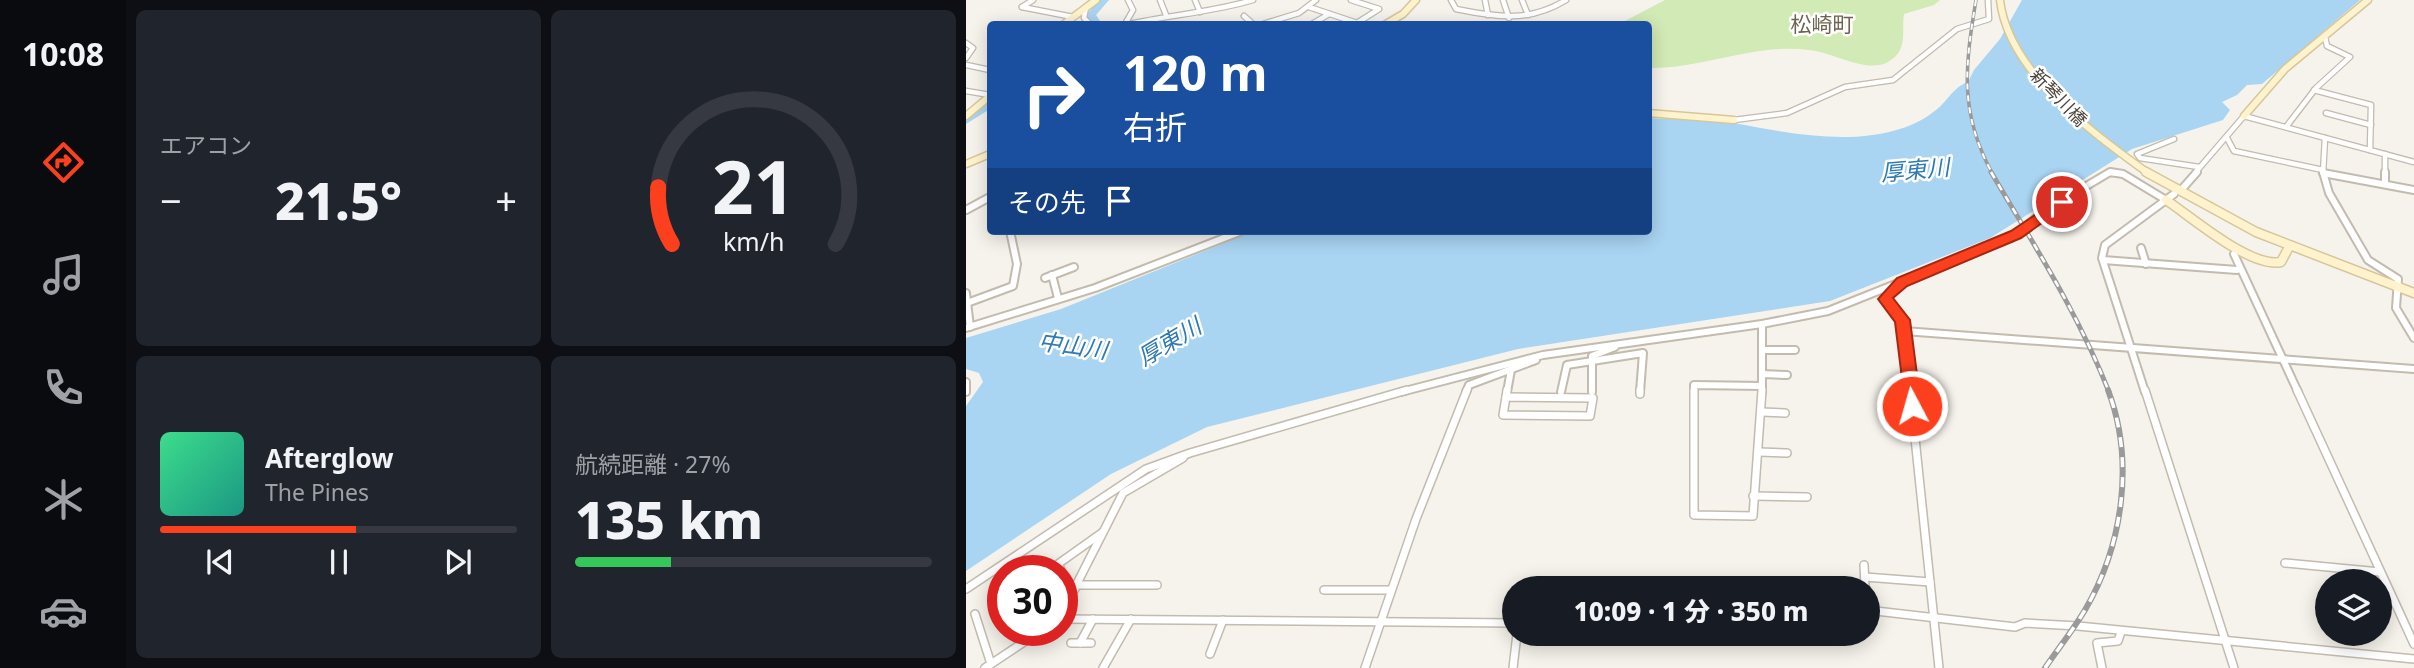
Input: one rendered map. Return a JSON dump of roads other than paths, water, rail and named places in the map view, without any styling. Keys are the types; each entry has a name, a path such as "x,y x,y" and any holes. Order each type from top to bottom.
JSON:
{"street":[{"path":"1033,0 1022,7 1073,17"},
{"path":"1068,21 1096,0"},
{"path":"1128,0 1133,10 1128,21"},
{"path":"1160,0 1166,15"},
{"path":"1195,0 1200,12"},
{"path":"1228,0 1232,7"},
{"path":"1140,21 1232,7 1253,0"},
{"path":"1271,21 1309,7 1316,0"},
{"path":"1351,0 1378,9 1360,21"},
{"path":"1391,21 1404,14 1416,0"},
{"path":"1451,0 1456,9 1509,18 1546,12 1566,0"},
{"path":"1485,0 1488,15"},
{"path":"1503,0 1509,18"},
{"path":"1522,0 1528,15"},
{"path":"1554,0 1559,5"},
{"path":"1652,113 1734,120 1787,113 1845,87 1898,78 1956,29 1989,19 1988,0"},
{"name":"新琴川橋","path":"2000,0 2004,20 2019,51 2053,95 2131,160 2195,200 2289,247"},
{"path":"2182,189 2286,69 2368,0"},
{"path":"1086,7 1084,18 1087,21"},
{"path":"1309,7 1351,21"},
{"path":"1317,21 1329,14"},
{"path":"1244,16 1250,21"},
{"path":"2286,127 2314,90 2350,57 2329,47 2325,37"},
{"path":"966,43 973,48 966,58"},
{"path":"966,65 987,69"},
{"path":"2314,90 2371,105 2370,150"},
{"path":"966,91 987,96"},
{"path":"966,116 987,100"},
{"path":"2326,113 2371,125"},
{"path":"2244,116 2414,162"},
{"path":"2227,138 2234,150 2323,172 2414,190"},
{"path":"2325,138 2323,172 2329,193 2368,260 2396,276 2396,308 2414,338"},
{"path":"2174,139 2137,154 2140,158 2199,167"},
{"path":"2385,154 2385,183"},
{"path":"966,164 987,155"},
{"path":"966,589 1146,469 1189,453 1456,376 1543,355 1762,324 1828,311 2011,237 2046,211 2110,172 2123,174 2170,197 2258,261 2281,262 2289,247 2414,293"},
{"path":"2170,197 2105,245 2103,260 2234,668"},
{"path":"966,209 987,198"},
{"path":"967,303 1013,286 1017,264 1011,235"},
{"path":"966,293 968,328 1096,288 1232,235"},
{"path":"2141,248 2146,264"},
{"path":"2234,254 2379,569"},
{"path":"2103,260 2237,270"},
{"path":"1045,278 1074,267"},
{"path":"1052,275 1058,298"},
{"path":"1902,282 1885,299 1903,320 1940,668"},
{"path":"1762,324 1762,350 1762,374 1762,386 1762,412 1759,452 1753,473 1753,516 1694,515 1695,385 1762,386"},
{"path":"1904,331 2414,369"},
{"path":"1592,392 1593,360 1597,354 1609,351 1619,344"},
{"path":"1762,350 1794,350"},
{"path":"1561,392 1565,367 1643,353 1640,394"},
{"path":"1365,668 1391,590 1469,385 1543,355"},
{"path":"1506,397 1593,397 1590,416 1503,415 1506,397 1511,370"},
{"path":"1762,374 1787,375"},
{"path":"966,382 966,392"},
{"path":"1762,412 1785,413"},
{"path":"1759,452 1787,453"},
{"path":"1078,583 1123,493 1189,453"},
{"path":"1753,496 1807,497"},
{"path":"1071,555 1105,531"},
{"path":"2285,563 2348,569"},
{"path":"1864,565 1864,576"},
{"path":"1880,578 1930,582"},
{"path":"1078,587 1157,585"},
{"path":"1324,590 1391,590"},
{"path":"2392,597 2414,644"},
{"path":"1880,612 2015,627 2025,622 2038,623 2414,659"},
{"path":"975,614 988,666 1018,646"},
{"path":"1078,619 1502,623"},
{"path":"1091,643 1075,643 1093,619"},
{"path":"1103,668 1131,619"},
{"path":"1210,654 1223,620"},
{"path":"2102,668 2097,643 2118,641 2121,632"},
{"path":"1513,668 1516,646"}],"water":[{"name":"厚東川","path":"2022,0 2360,0 2262,84 2247,85 2237,95 2222,102 2230,110 2223,120 2132,149 1990,238 1830,301 1518,349 1207,427 1111,474 966,571 966,406 983,382 979,373 966,369 966,338 1061,309 1244,235 1652,235 1652,118 1717,121 1797,134 1836,137 1875,135 1916,123 1931,114 1958,87 1968,82 1974,70 2000,39"}],"waterway":[{"name":"中山川","path":"1095,21 1091,15 1104,0"},
{"name":"中山川","path":"966,121 987,107"}],"railway":[{"path":"1976,0 1969,46 1968,88 1974,130 1992,173"},
{"path":"1991,172 2069,307 2109,392"},
{"path":"2045,668 2085,610 2098,585 2116,531 2123,474 2121,445 2108,390"}],"district":[{"name":"松崎町","path":"1822,24"}]}
